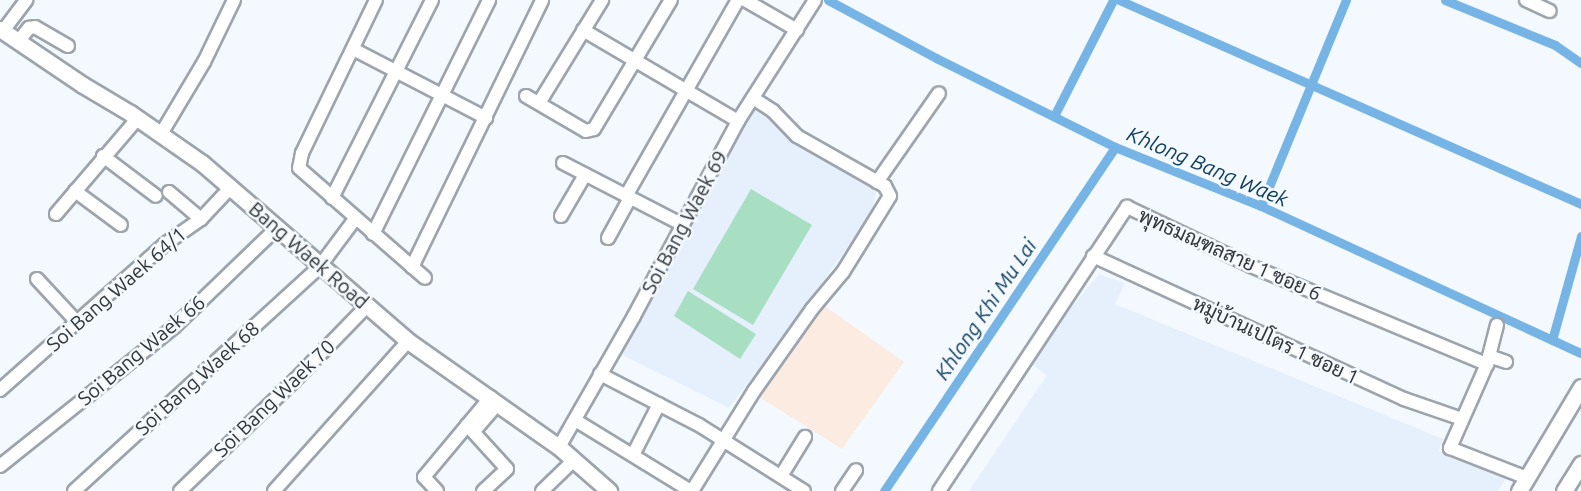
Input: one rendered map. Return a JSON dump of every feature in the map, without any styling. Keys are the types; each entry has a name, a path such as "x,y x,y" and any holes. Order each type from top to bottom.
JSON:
{"main road":[{"name":"Bang Waek Road","path":"1,30 161,134 231,187 408,341 559,447 609,491"},
{"path":"1523,484 1581,387"},
{"path":"1564,491 1581,464"}],"street":[{"path":"1,30 26,0"},
{"path":"161,134 204,62 234,0"},
{"path":"376,0 299,164 302,171 425,279"},
{"path":"332,198 432,0"},
{"path":"373,234 489,0"},
{"path":"412,267 542,0"},
{"path":"539,103 602,0"},
{"path":"526,96 591,131 597,126 670,0"},
{"path":"608,238 686,89 738,0"},
{"path":"746,0 797,30"},
{"path":"1526,0 1550,11"},
{"name":"Soi Bang Waek 69","path":"559,447 738,121 813,2"},
{"path":"18,42 29,28 35,27 68,46"},
{"path":"583,30 738,121"},
{"path":"353,49 486,118"},
{"path":"878,182 939,93"},
{"path":"575,420 692,491 754,391 812,309 843,272 886,204 890,192 878,182 797,136 773,111 753,98"},
{"path":"56,214 114,143 122,140 134,116"},
{"path":"103,156 156,196"},
{"path":"563,163 681,224"},
{"path":"561,216 585,175"},
{"name":"Soi Bang Waek 64/1","path":"0,390 173,237 201,219 231,187"},
{"path":"75,191 121,225"},
{"path":"169,192 201,219"},
{"name":"พุทธมณฑลสาย 1 ซอย 6","path":"939,491 1127,207 1251,266 1488,360"},
{"name":"Soi Bang Waek 68","path":"74,491 320,266 355,219"},
{"name":"Soi Bang Waek 66","path":"0,466 174,327 277,228"},
{"name":"หมู่บ้านเปโตร 1 ซอย 1","path":"1093,256 1404,399 1462,419"},
{"path":"37,279 77,322"},
{"name":"Soi Bang Waek 70","path":"180,491 295,380 368,305"},
{"path":"1497,325 1488,360 1450,448 1523,484"},
{"path":"274,491 408,341"},
{"path":"1488,360 1506,362"},
{"path":"600,374 725,441 804,491"},
{"path":"437,491 424,477 495,400"},
{"path":"633,455 659,404"},
{"path":"470,428 507,469 483,491"},
{"path":"781,476 805,438"},
{"path":"542,491 574,460"},
{"path":"842,491 856,470"}],"shaded area":[{"path":"753,106 774,119 786,133 876,184 877,189 871,214 795,321 729,408 622,355"},
{"path":"1099,274 1125,283 1115,304 1443,439 1439,451 1507,477 1498,491 969,491 1047,375 1027,361"},
{"path":"822,304 904,362 842,449 756,395"}],"green space":[{"path":"751,189 812,225 753,325 693,289"},
{"path":"688,291 756,334 740,359 674,316"}],"waterway":[{"name":"Khlong Bang Waek","path":"828,0 936,58 1115,147 1261,206 1581,353"},
{"path":"1054,116 1113,0"},
{"path":"1119,0 1581,204"},
{"path":"1261,206 1346,0"},
{"path":"1445,0 1555,45 1581,63"},
{"name":"Khlong Khi Mu Lai","path":"884,491 1115,147"},
{"path":"1552,340 1581,236"}]}
